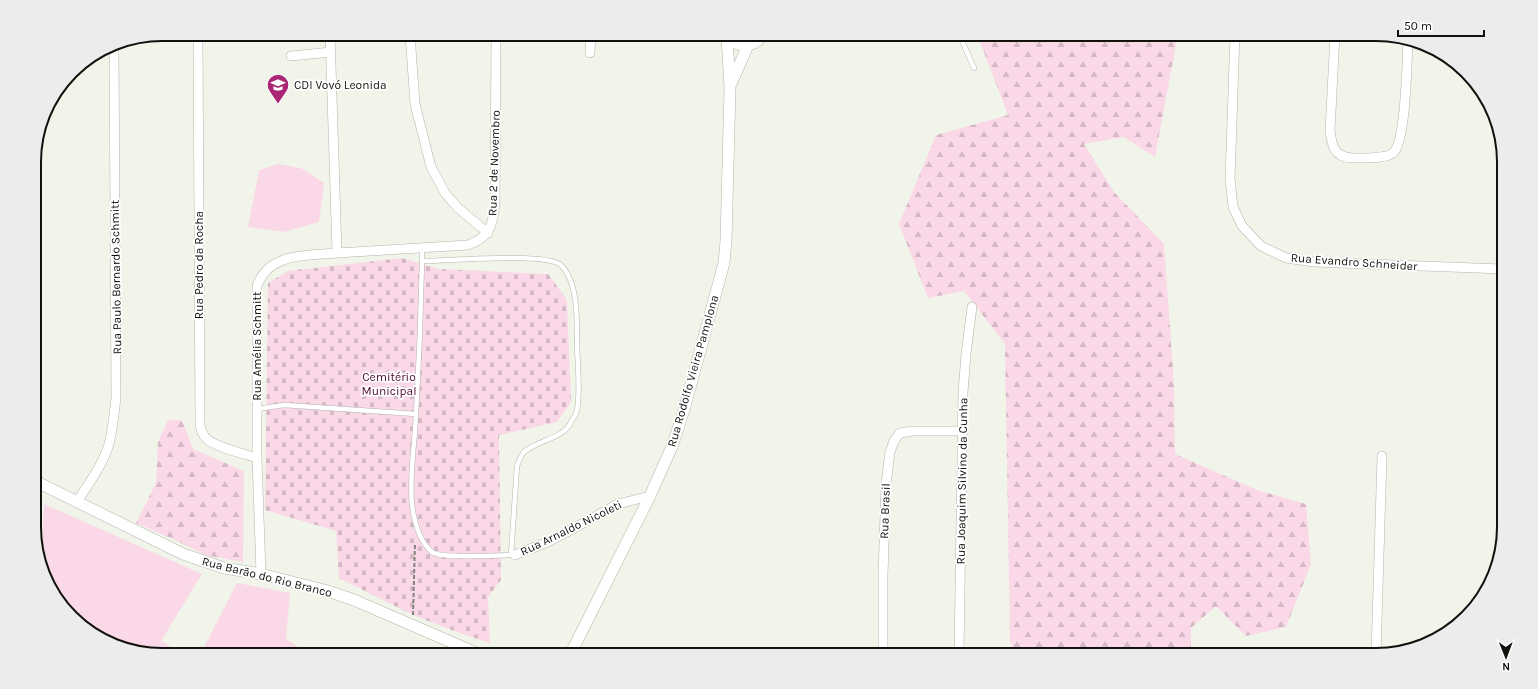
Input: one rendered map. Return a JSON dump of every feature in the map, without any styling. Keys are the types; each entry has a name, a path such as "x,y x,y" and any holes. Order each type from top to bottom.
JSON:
{"street":[{"name":"Rua Pedro da Rocha","path":"198,41 200,425 202,433 213,443 258,458"},
{"path":"330,41 337,253"},
{"path":"410,41 415,104 431,167 437,181 445,193 458,208 488,233"},
{"name":"Rua 2 de Novembro","path":"337,253 468,245 476,242 488,233 493,216 494,203 496,41"},
{"path":"590,41 590,54"},
{"name":"Rua Rodolfo Vieira Pamplona","path":"574,648 650,496 673,444 684,410 724,263 726,240 730,88 727,41"},
{"path":"734,41 736,43 748,45 756,41"},
{"name":"Rua Evandro Schneider","path":"1235,41 1230,179 1233,206 1242,226 1261,246 1286,258 1314,262 1497,269"},
{"path":"1335,41 1330,131 1332,145 1338,153 1344,157 1353,158 1388,156 1394,152 1398,144 1402,130 1408,45"},
{"name":"Rua Rodolfo Vieira Pamplona","path":"730,88 748,45"},
{"name":"Rua Paulo Bernardo Schmitt","path":"77,502 101,462 108,446 114,423 116,398 114,51"},
{"path":"291,56 331,52"},
{"name":"Rua Amélia Schmitt","path":"261,574 257,409 257,286 260,277 268,268 277,262 290,258 337,253"},
{"name":"Rua Joaquim Silvino da Cunha","path":"959,648 962,431 966,354 972,307"},
{"name":"Rua Brasil","path":"883,648 883,576 886,484 894,441 900,433 913,430 962,431"},
{"path":"1376,648 1382,456"},
{"name":"Rua Barão do Rio Branco","path":"41,484 184,554 224,568 261,574 328,591 354,600 465,648"},
{"name":"Rua Arnaldo Nicoleti","path":"513,555 557,537 618,504 650,496"}],"lane":[{"path":"962,41 974,68"},
{"path":"422,249 416,414 411,487 412,504 416,523 425,544 433,553 444,555 513,555 517,466 523,453 535,444 556,435 569,427 577,412 577,310 573,290 568,275 560,264 546,259 528,258 422,262"},
{"path":"257,409 284,405 416,414"}],"path":[{"path":"414,626 416,523"}],"green space":[{"path":"980,41 1177,41 1155,157 1124,137 1084,144 1114,192 1164,244 1174,384 1175,454 1257,490 1306,504 1311,564 1286,627 1246,636 1216,606 1191,628 1191,648 1107,648 1104,646 1102,648 1013,648 1010,642 1005,344 964,291 928,298 899,224 936,135 1008,115"},
{"path":"278,164 301,168 324,183 319,222 284,232 248,227 259,170"},
{"name":"Cemitério Municipal","path":"402,258 439,269 548,274 567,300 571,402 557,422 499,435 501,580 488,597 490,643 413,615 339,578 336,531 265,510 268,283 288,271"},
{"path":"168,420 182,420 193,449 244,471 243,562 205,555 136,523 156,483 158,442"},
{"path":"44,504 202,574 161,641 173,648 147,647 123,642 102,632 88,623 66,601 57,587 45,558 42,541"},
{"path":"237,583 290,593 286,639 300,648 204,648"}],"place":[{"name":"CDI Vovó Leonida","path":"278,104"}]}
